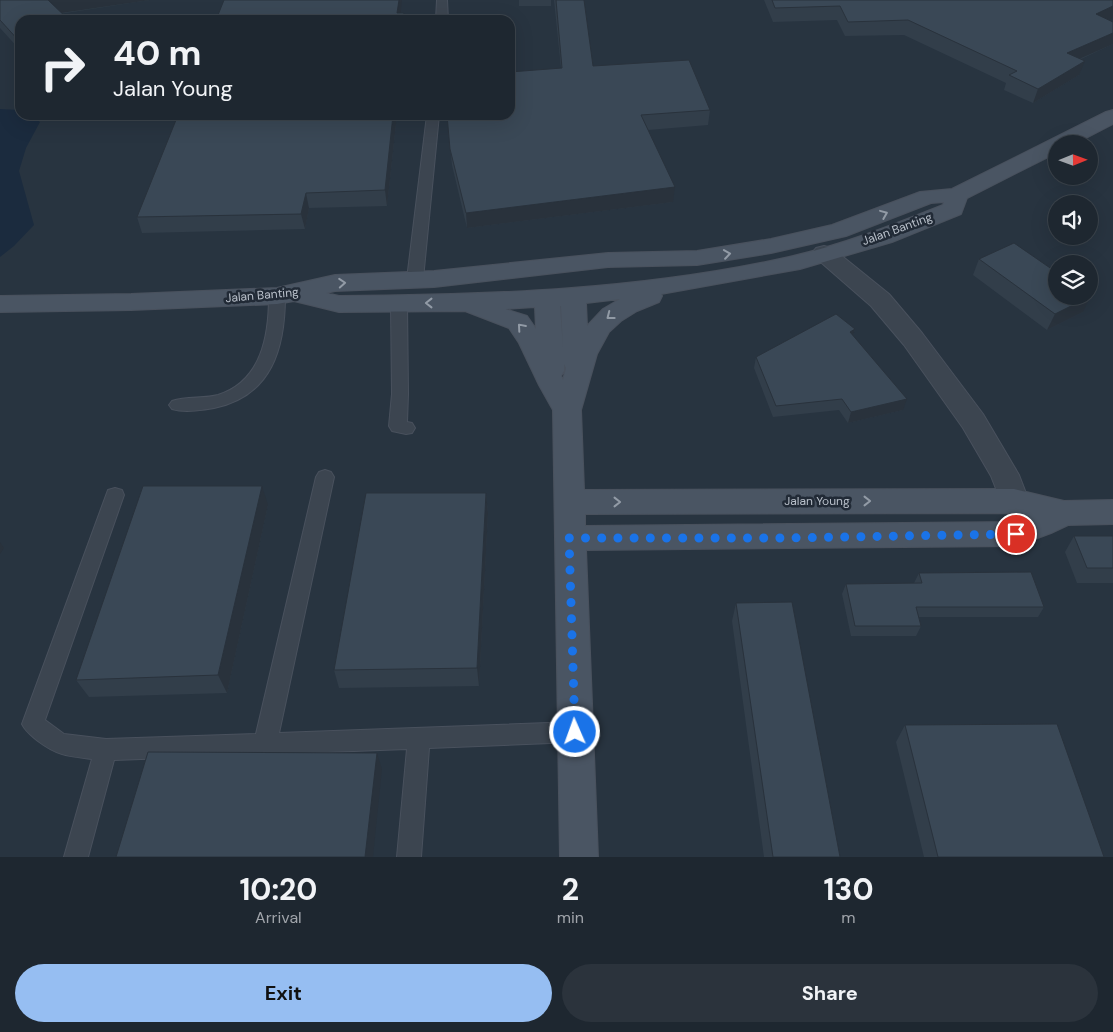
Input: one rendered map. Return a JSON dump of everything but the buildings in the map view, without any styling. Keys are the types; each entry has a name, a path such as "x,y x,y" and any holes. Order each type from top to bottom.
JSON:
{"main road":[{"name":"Jalan Banting","path":"1075,135 1113,116"},
{"name":"Jalan Banting","path":"686,283 792,264 884,236 953,209 957,195 1048,149"},
{"path":"552,385 559,294 580,274 771,246 838,231 928,197 957,195"},
{"name":"Jalan Banting","path":"0,304 131,302 286,295 335,283 424,279 608,260 697,258"},
{"path":"424,279 532,280 559,294"},
{"path":"286,295 339,304 462,303 686,283"},
{"path":"579,857 566,410 589,339 605,318 627,303 686,283"},
{"path":"559,294 577,377"},
{"path":"462,303 518,322 531,341 566,410"},
{"name":"Jalan Young","path":"568,502 1014,500 1064,513 1113,512"},
{"name":"Jalan Young","path":"569,538 788,538 1016,534 1064,513"}],"street":[{"path":"824,253 880,300 913,339 974,421 1005,474 1014,500"}],"lane":[{"path":"442,0 442,15"},
{"path":"424,279 433,120"},
{"path":"178,405 202,403 230,397 256,380 269,358 286,295"},
{"path":"399,304 400,394 397,421 398,426 406,428"},
{"path":"265,744 324,478"},
{"path":"115,495 33,724 60,744 106,750 575,732"},
{"path":"409,857 419,738"},
{"path":"76,857 106,750"}],"water":[{"path":"0,109 15,110 15,120 37,120 40,122 26,148 19,171 34,225 14,246 0,257"}],"route":[{"path":"575,732 569,538 788,538 1016,534"}]}
